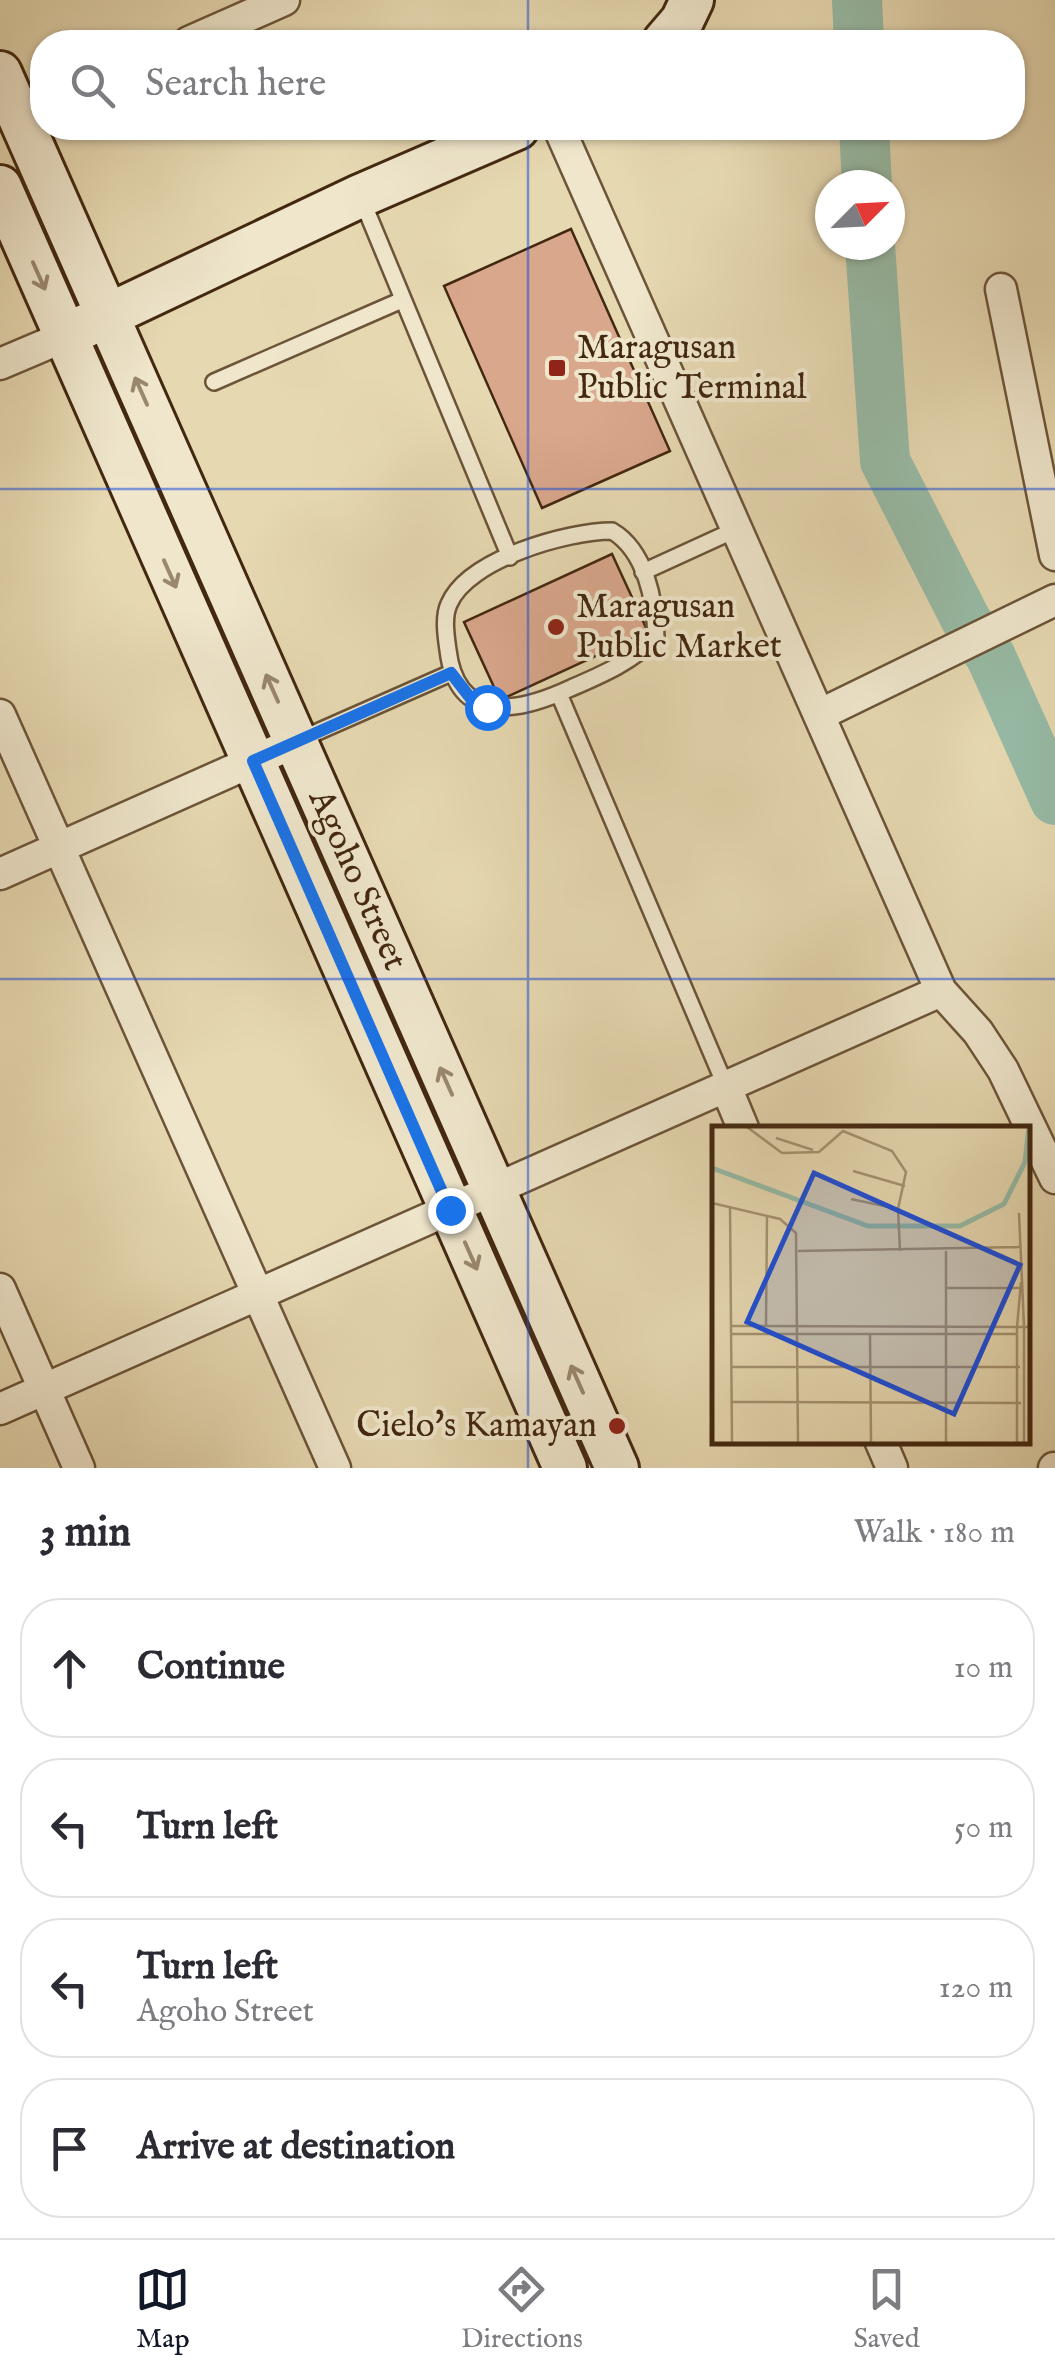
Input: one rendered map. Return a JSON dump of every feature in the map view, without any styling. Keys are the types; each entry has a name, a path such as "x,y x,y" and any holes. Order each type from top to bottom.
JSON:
{"street":[{"path":"216,30 284,0"},
{"path":"674,30 692,0"},
{"name":"Agoho Street","path":"0,73 30,111"},
{"name":"Agoho Street","path":"42,140 108,316 617,1468"},
{"path":"0,364 489,140"},
{"path":"565,140 941,991 978,1032 1004,1070 1055,1178"},
{"name":"Agoho Street","path":"0,187 564,1468"},
{"path":"1001,289 1055,555"},
{"path":"819,715 1047,604"},
{"path":"0,715 336,1468"},
{"path":"0,874 296,742"},
{"path":"0,1409 941,991"},
{"path":"726,1087 743,1126"},
{"path":"0,1288 80,1468"},
{"path":"881,1443 892,1468"}],"lane":[{"path":"360,196 510,557"},
{"path":"214,382 402,300"},
{"path":"643,572 737,529"},
{"path":"612,532 622,538 643,572 655,608 656,637 641,653 559,694 522,705 487,707 472,700 451,673 446,636 448,606 471,579 510,557 576,533 612,532"},
{"path":"296,742 451,673"},
{"path":"559,694 726,1087"}],"building":[{"name":"Maragusan Public Terminal","path":"571,229 670,451 542,508 444,286"},
{"name":"Maragusan Public Market","path":"612,554 648,632 500,700 464,622"}],"waterway":[{"path":"857,0 858,30"},
{"path":"865,140 866,170"},
{"path":"871,260 885,461 966,620 991,657 1055,800"}],"place":[{"name":"Maragusan Public Terminal","path":"557,368"},
{"name":"Maragusan Public Market","path":"556,627"},
{"name":"Cielo's Kamayan","path":"617,1426"}],"route":[{"path":"450,1210 253,761 451,673 472,700 487,707"}]}
